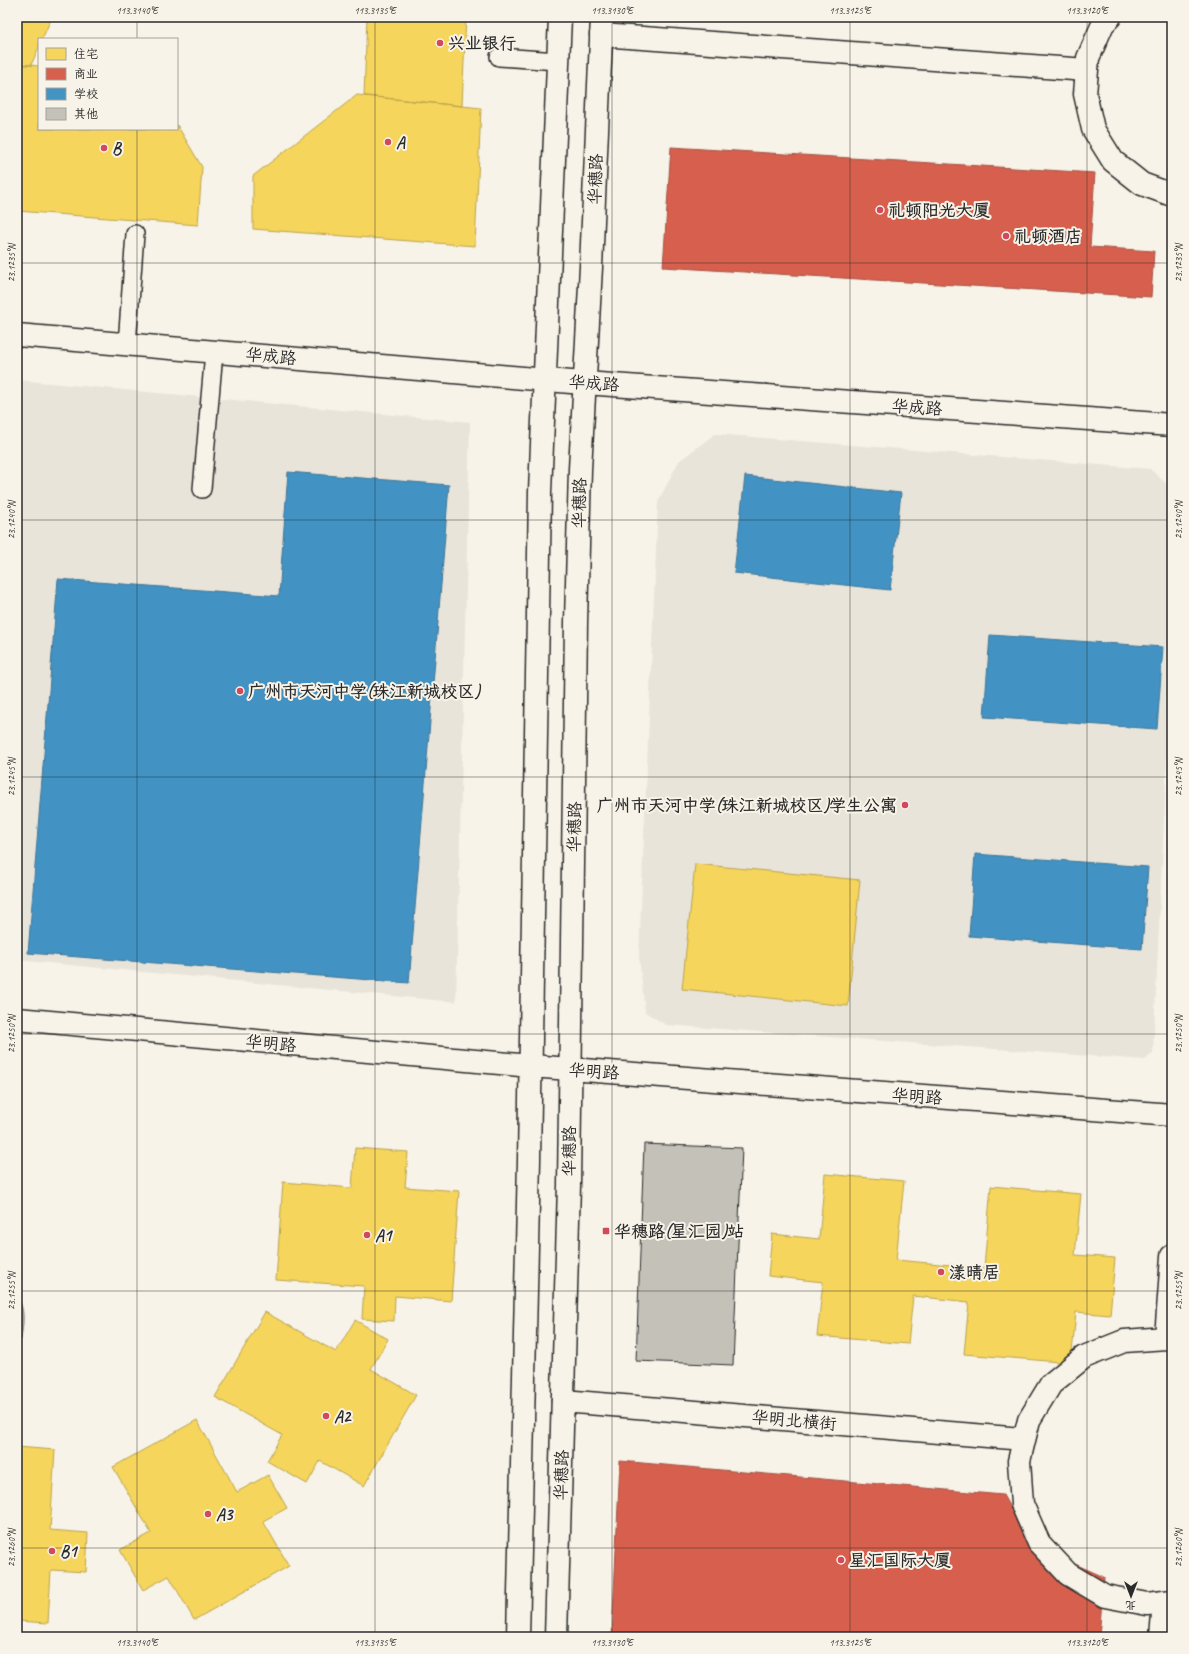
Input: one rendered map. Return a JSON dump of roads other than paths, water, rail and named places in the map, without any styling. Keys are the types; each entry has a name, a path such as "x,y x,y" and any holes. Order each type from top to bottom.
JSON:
{"street":[{"path":"518,1637 531,1066 537,635 544,379 560,17"},
{"path":"1110,17 1103,24 1088,58 1085,94 1093,130 1113,161 1142,184 1172,195"},
{"path":"601,26 1087,70"},
{"name":"华穗路","path":"556,1637 569,1185 576,622 580,469 601,26"},
{"name":"华成路","path":"17,335 544,379 1172,425"},
{"name":"华明路","path":"17,1019 531,1066 1172,1115"},
{"path":"1161,1637 1168,1601 1147,1604 1105,1596 1068,1574 1039,1543 1022,1504 1018,1461 1028,1420 1051,1384 1084,1357 1124,1341 1169,1339 1172,1256"},
{"name":"华明北橫街","path":"563,1401 1024,1439"}],"lane":[{"path":"499,57 558,61"},
{"path":"127,345 136,234"},
{"path":"202,489 214,352"}],"place":[{"name":"兴业银行","path":"440,43"},
{"name":"A","path":"388,142"},
{"name":"B","path":"104,148"},
{"name":"礼顿阳光大厦","path":"880,210"},
{"name":"礼顿酒店","path":"1006,236"},
{"name":"广州市天河中学(珠江新城校区)","path":"240,691"},
{"name":"广州市天河中学(珠江新城校区)学生公寓","path":"905,805"},
{"name":"华穗路(星汇园)站","path":"606,1231"},
{"name":"A1","path":"367,1235"},
{"name":"漾晴居","path":"941,1272"},
{"name":"A2","path":"326,1416"},
{"name":"A3","path":"208,1514"},
{"name":"B1","path":"52,1551"},
{"name":"星汇国际大厦","path":"841,1560"}]}
